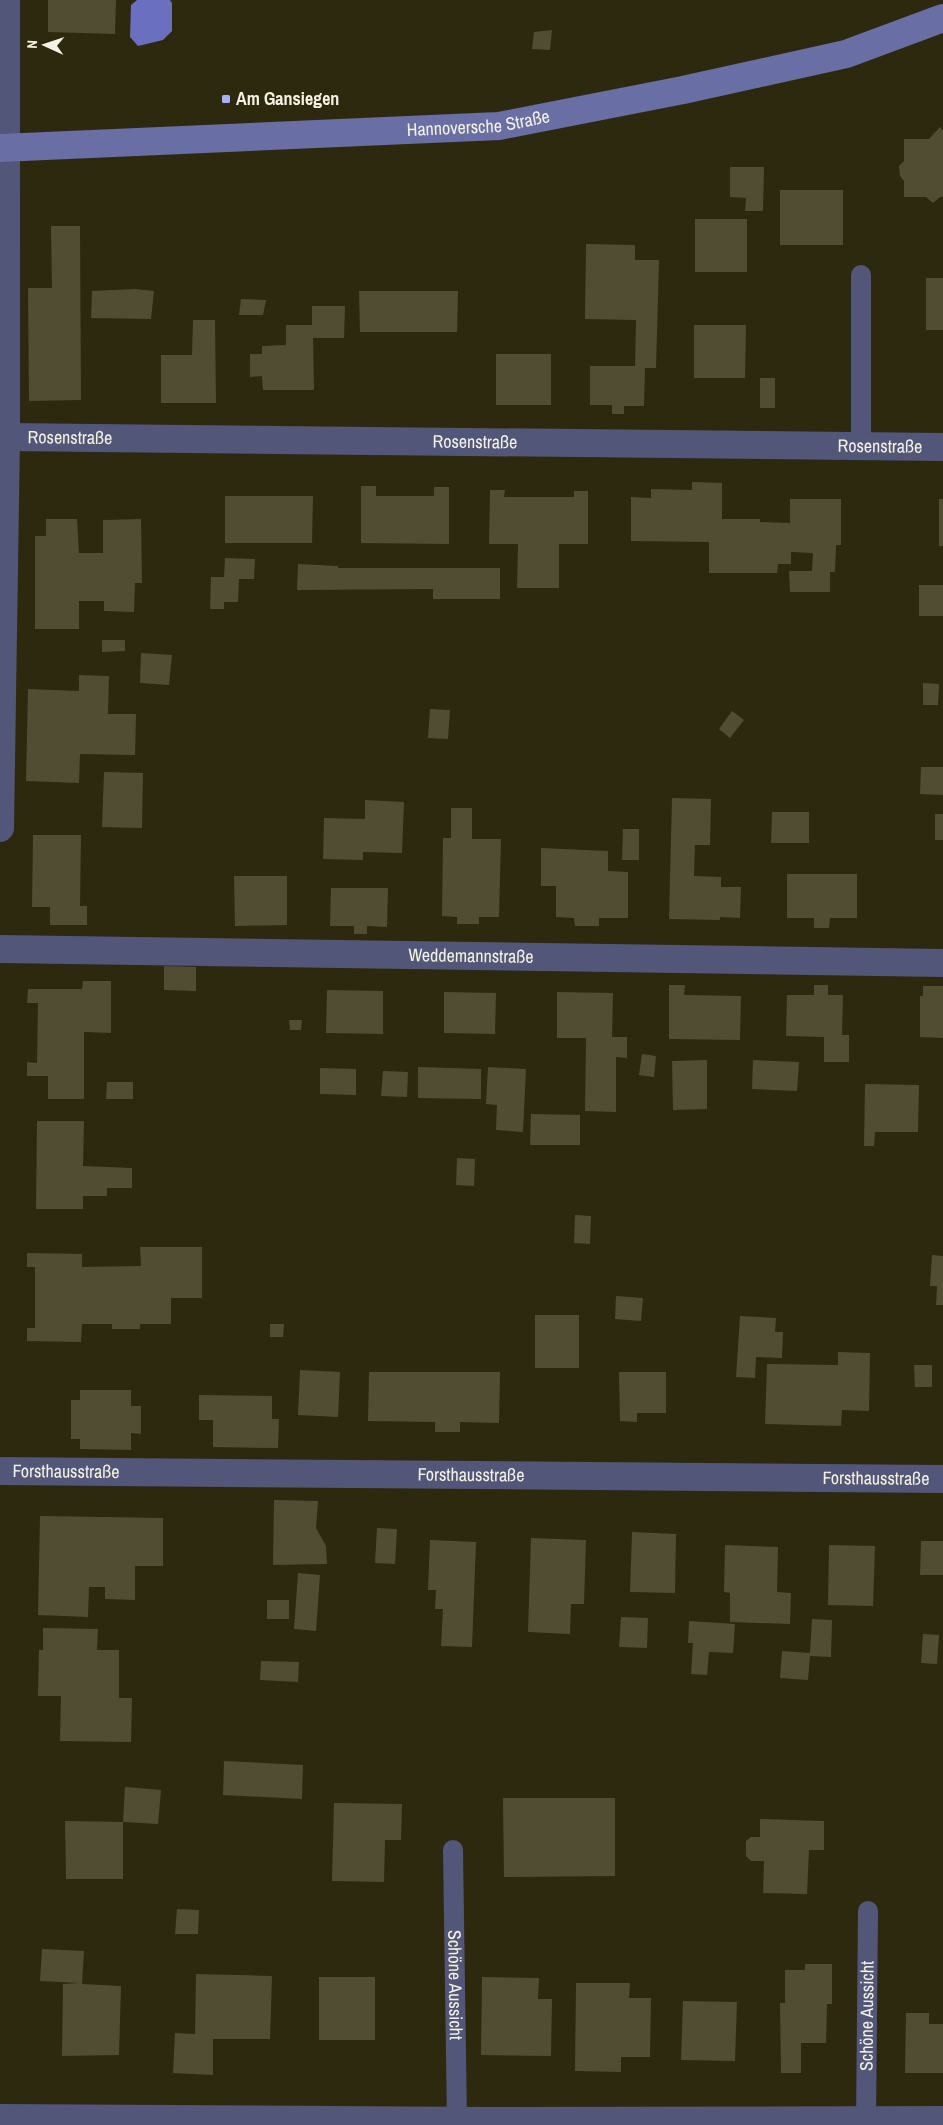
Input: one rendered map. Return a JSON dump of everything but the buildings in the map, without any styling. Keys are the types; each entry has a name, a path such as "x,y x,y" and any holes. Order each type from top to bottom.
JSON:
{"main road":[{"name":"Hannoversche Straße","path":"3,148 499,126 683,90 846,54 943,18"}],"street":[{"path":"0,828 6,437 3,148 6,0"},
{"name":"Rosenstraße","path":"6,437 943,447"},
{"name":"Weddemannstraße","path":"0,949 943,963"},
{"name":"Forsthausstraße","path":"0,1471 943,1479"},
{"path":"0,2118 457,2121 943,2120"}],"lane":[{"path":"860,275 861,446"},
{"name":"Schöne Aussicht","path":"453,1850 457,2121"},
{"name":"Schöne Aussicht","path":"866,2121 868,1912"}],"water":[{"path":"137,0 170,0 172,3 172,31 163,40 138,46 130,37 131,5"}],"place":[{"name":"Am Gansiegen","path":"226,99"}]}
